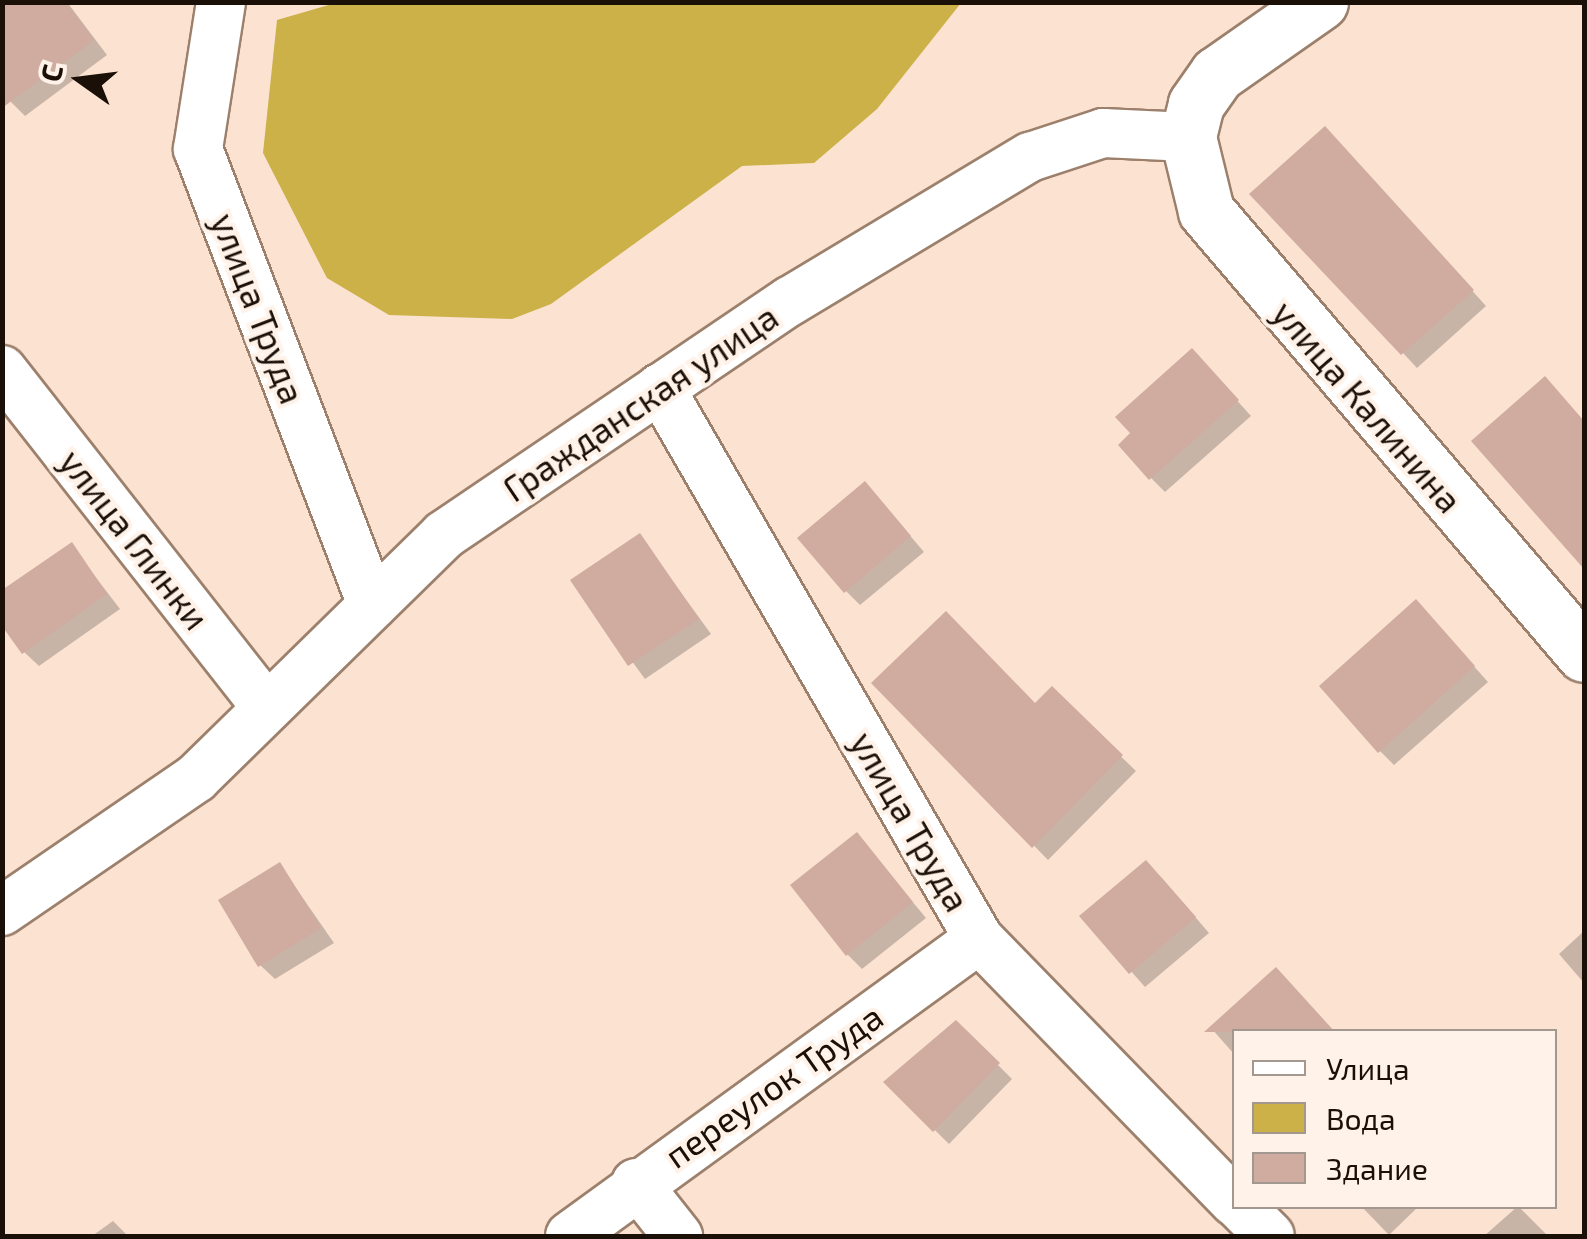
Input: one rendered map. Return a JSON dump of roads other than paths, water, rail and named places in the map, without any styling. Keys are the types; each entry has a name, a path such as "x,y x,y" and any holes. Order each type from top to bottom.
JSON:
{"main road":[{"path":"1188,137 1218,74 1320,2"},
{"name":"улица Калинина","path":"1188,137 1206,211 1584,654"}],"street":[{"name":"улица Труда","path":"221,2 198,149 372,605"},
{"name":"Гражданская улица","path":"2,911 196,778 444,535 660,388 1030,157 1103,133 1188,137"},
{"name":"улица Глинки","path":"2,370 267,708"},
{"name":"улица Труда","path":"660,388 980,939 1232,1198"},
{"name":"переулок Труда","path":"570,1236 636,1183 980,939"},
{"path":"636,1183 678,1236"},
{"path":"1243,1209 1270,1236"}],"water":[{"path":"339,2 961,3 877,109 814,163 742,166 551,304 512,319 389,315 327,278 263,153 277,20"}]}
